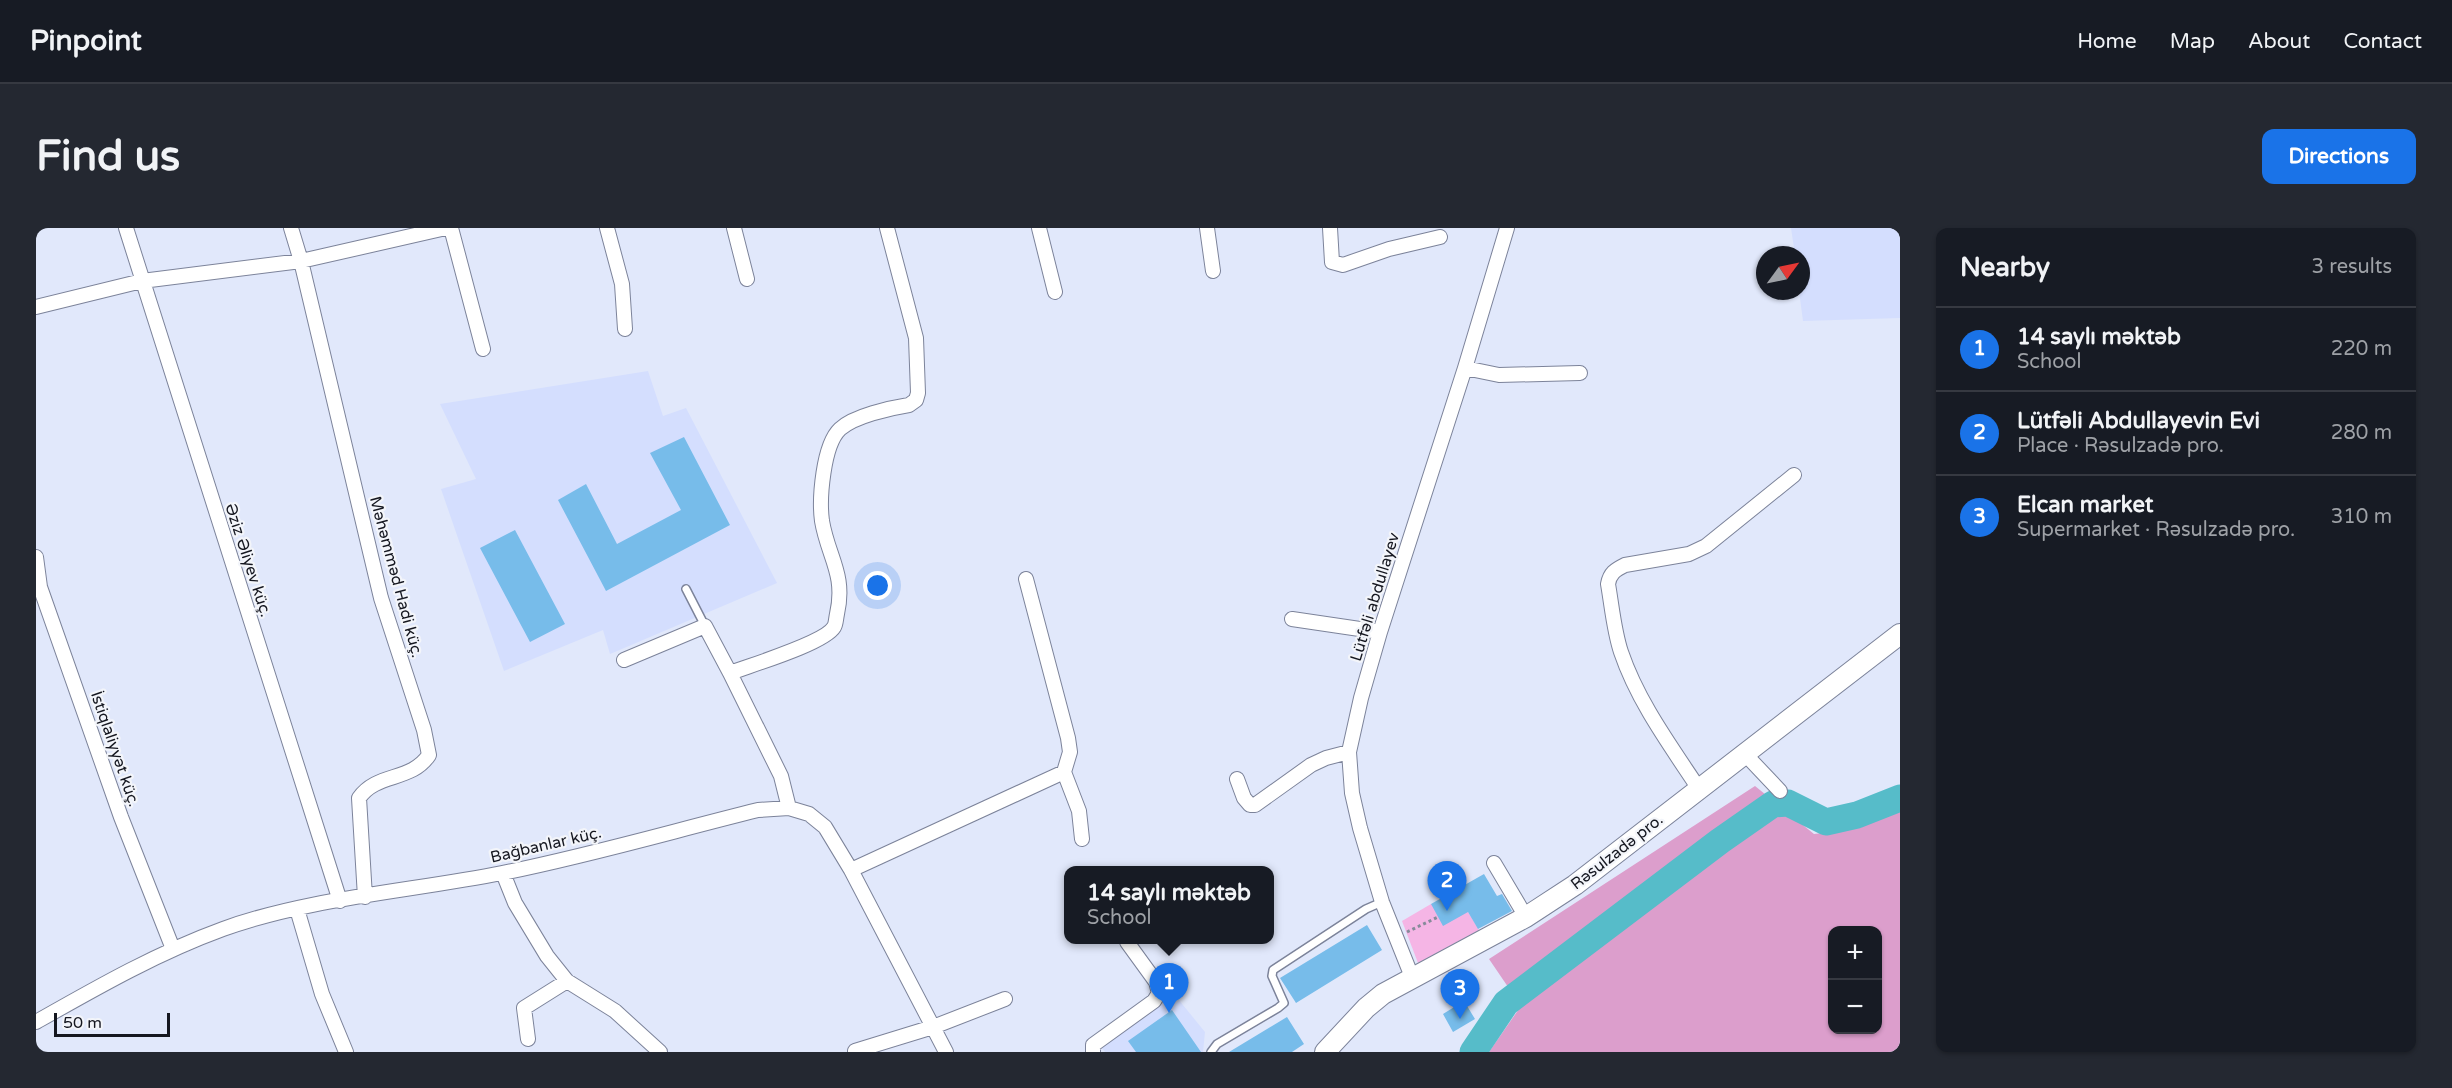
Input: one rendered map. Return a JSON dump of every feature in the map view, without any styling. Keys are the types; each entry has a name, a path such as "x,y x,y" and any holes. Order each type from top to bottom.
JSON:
{"street":[{"name":"Əziz Əliyev küç.","path":"126,228 340,902"},
{"name":"Məhəmməd Hadi küç.","path":"291,228 302,261 381,598 424,730 429,755 422,766 367,787 359,798 365,897"},
{"path":"36,307 142,281 302,261 446,228"},
{"path":"451,228 483,349"},
{"path":"607,228 622,284 625,329"},
{"path":"734,228 747,279"},
{"path":"730,673 822,638 834,627 840,601 838,572 822,521 822,480 830,446 840,429 856,420 909,405 916,400 918,393 916,338 887,228"},
{"path":"1039,228 1055,292"},
{"path":"1207,228 1213,271"},
{"path":"1330,228 1332,262 1343,265 1389,249 1440,237"},
{"name":"Lütfəli abdullayev","path":"1412,978 1382,902 1360,828 1352,793 1349,752 1361,698 1380,632 1465,368 1507,228"},
{"path":"1465,368 1499,375 1580,373"},
{"path":"1699,789 1642,699 1629,672 1620,650 1608,584 1610,576 1616,569 1625,565 1689,554 1706,546 1794,475"},
{"name":"İstiqlaliyyət küç.","path":"36,557 36,568 44,598 121,817 173,949"},
{"path":"1026,579 1068,738 1070,752 1064,772 1079,811 1082,839"},
{"path":"1292,620 1380,632"},
{"path":"624,660 705,626 782,776 789,808"},
{"name":"Rəsulzadə pro.","path":"1325,1052 1366,1008 1412,978 1526,917 1575,885 1900,634"},
{"path":"1237,779 1244,798 1250,805 1255,805 1311,765 1349,752"},
{"path":"1745,754 1780,791"},
{"path":"851,870 1064,772"},
{"name":"Bağbanlar küç.","path":"38,1017 173,949 225,929 297,909 503,873 758,810 789,808 809,814 825,827 851,870 946,1052"},
{"path":"1494,863 1526,917"},
{"path":"503,873 515,903 547,956 567,981 615,1011 660,1052"},
{"path":"297,909 322,994 346,1052"},
{"path":"1093,1052 1093,1045 1154,1001 1159,993 1156,982 1128,944"},
{"path":"528,1039 524,1008 567,981"},
{"path":"855,1052 933,1027 1005,999"}],"lane":[{"path":"686,589 705,626"},
{"path":"1210,1052 1217,1044 1284,1003 1272,976 1273,970 1366,909 1382,902"}],"path":[{"path":"1395,938 1438,917"}],"shaded area":[{"path":"1791,228 1900,228 1900,318 1803,321 1800,300 1810,300 1810,246 1794,246"},
{"path":"648,371 663,416 686,408 777,583 610,654 603,630 504,671 441,489 476,479 440,404"},
{"path":"1755,786 1814,834 1842,831 1900,810 1900,1052 1489,1052 1521,1006 1489,959"},
{"path":"1431,904 1468,912 1479,930 1418,963 1402,921"},
{"path":"1174,994 1205,1032 1203,1052 1105,1052 1102,1048"}],"building":[{"path":"684,437 730,525 606,591 558,500 586,484 617,544 681,510 650,453"},
{"path":"515,530 565,624 530,642 480,548"},
{"path":"1484,874 1497,896 1502,894 1512,911 1478,929 1468,912 1443,926 1431,904"},
{"path":"1367,925 1382,950 1296,1003 1280,978"},
{"path":"1464,1001 1475,1019 1453,1032 1443,1014"},
{"path":"1172,1010 1201,1052 1136,1052 1128,1041"},
{"path":"1287,1017 1304,1044 1292,1052 1229,1052"}],"waterway":[{"path":"1473,1052 1506,1003 1720,841 1773,804 1788,803 1826,822 1857,815 1900,798"}],"place":[{"name":"Lütfəli Abdullayevin Evi","path":"1447,911"},
{"name":"14 saylı məktəb","path":"1169,1013"},
{"name":"Elcan market","path":"1460,1019"}]}
